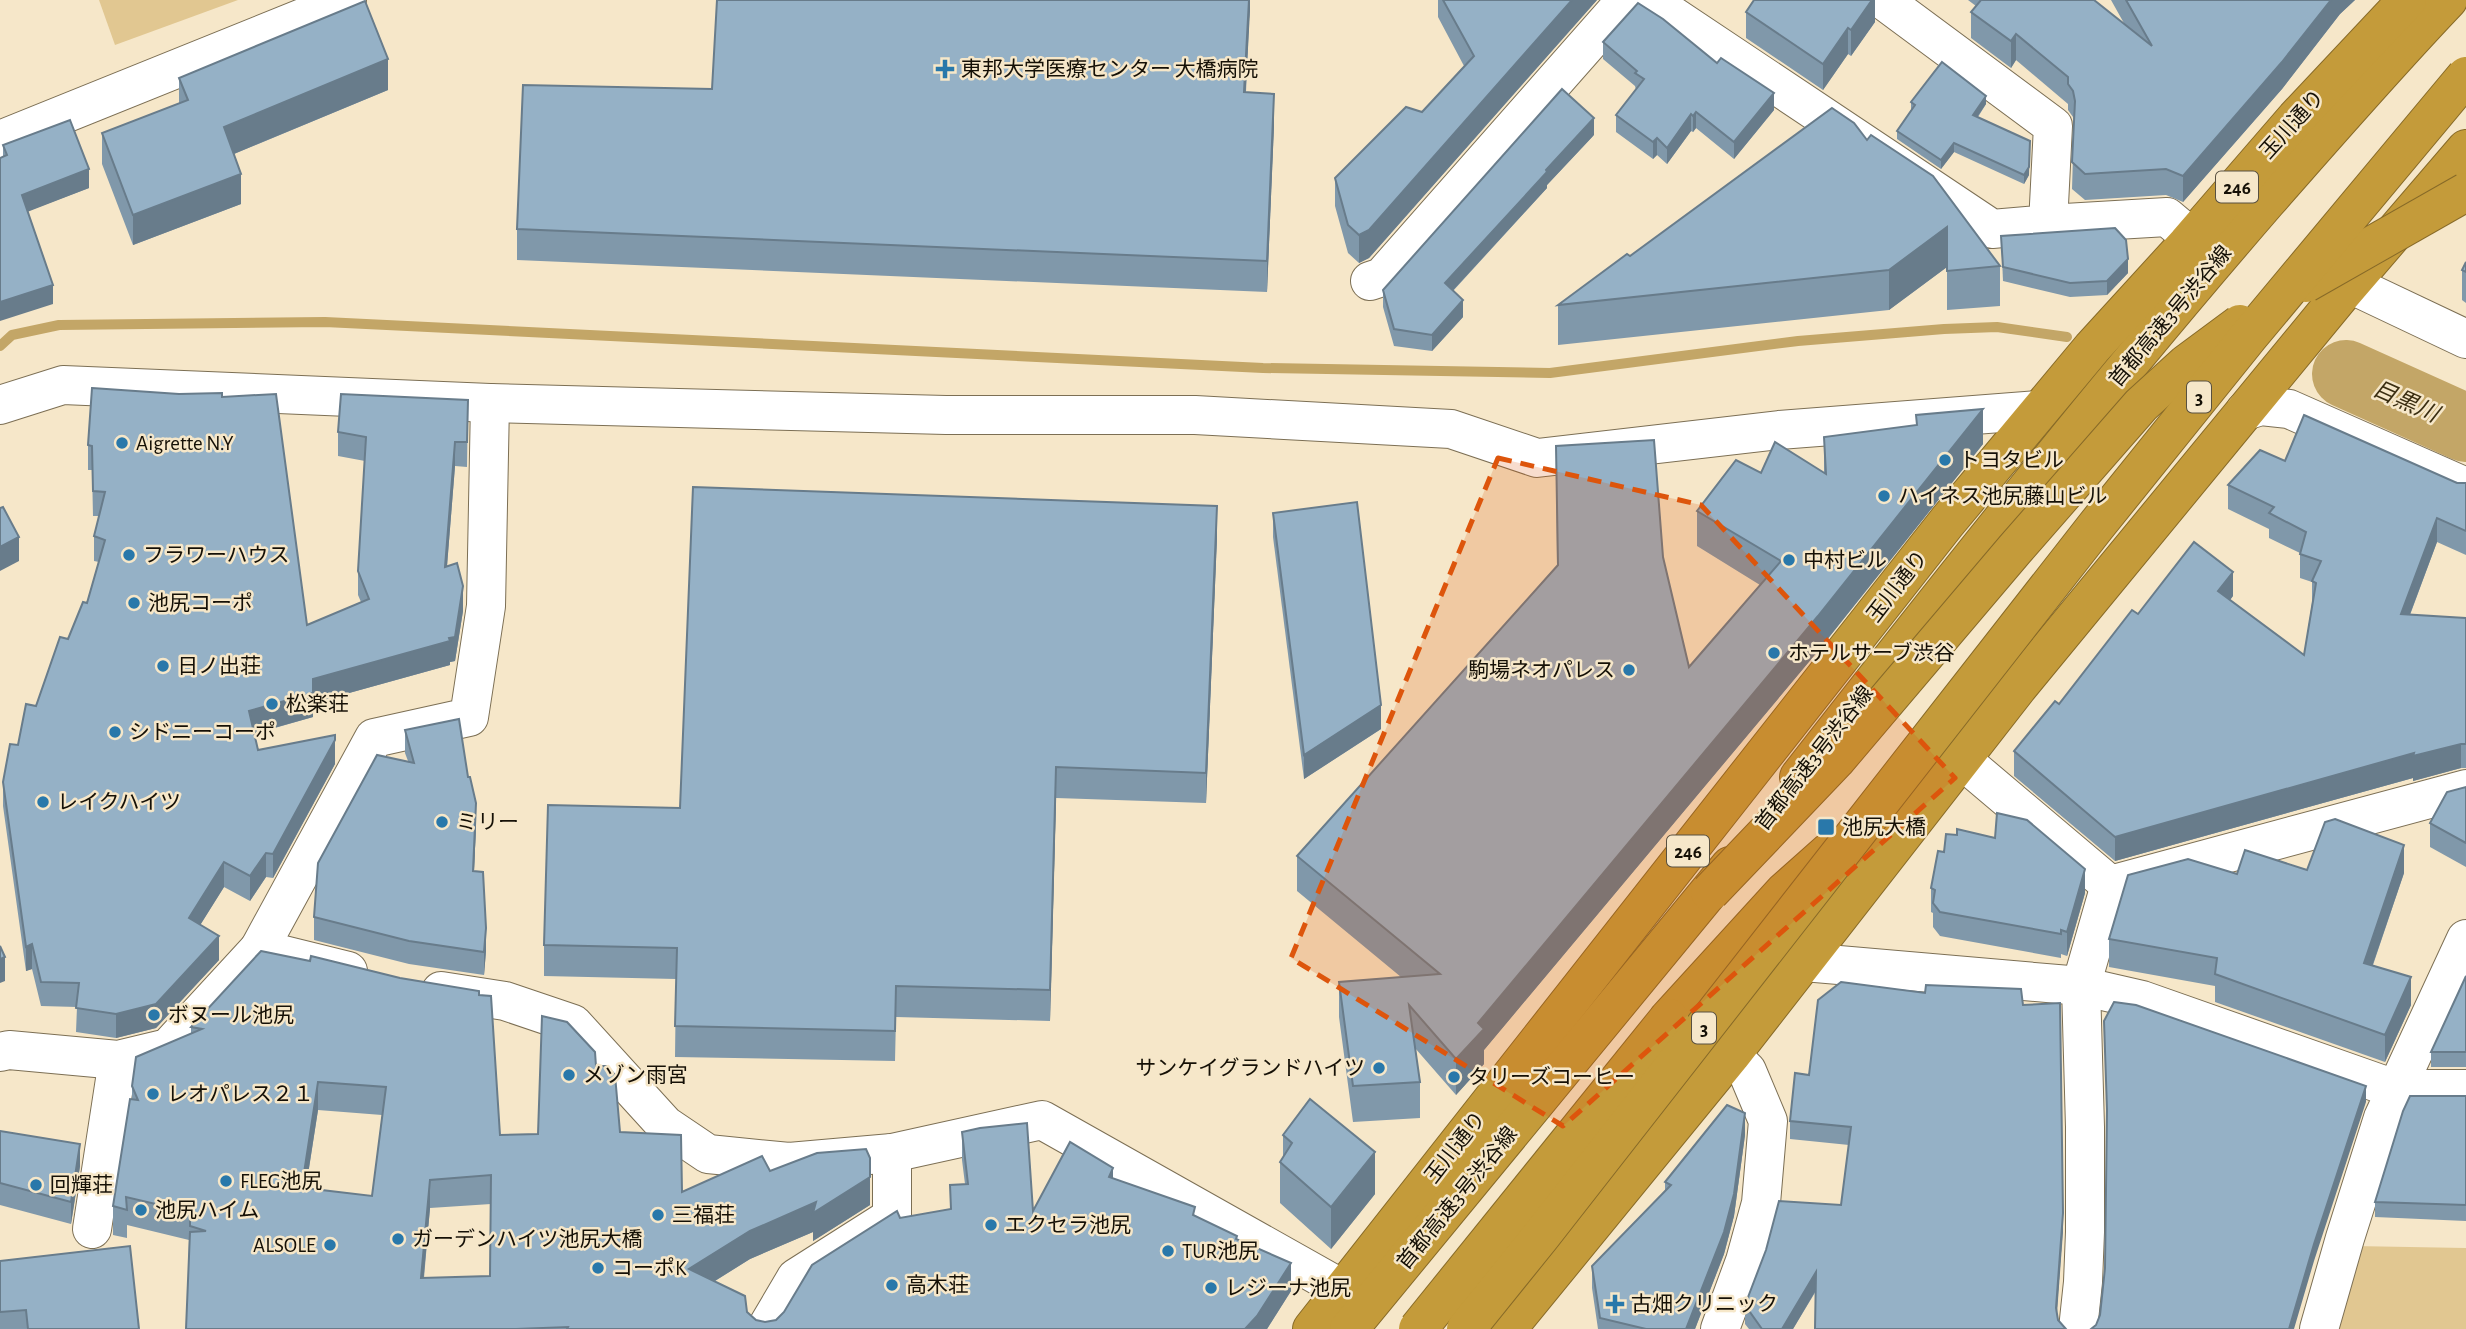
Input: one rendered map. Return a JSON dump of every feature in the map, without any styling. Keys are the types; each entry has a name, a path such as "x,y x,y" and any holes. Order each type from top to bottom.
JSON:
{"highway":[{"name":"玉川通り","path":"1312,1329 1947,522 2039,410 2296,118 2407,0"},
{"name":"首都高速3号渋谷線","path":"1349,1329 1710,892 1990,532 2196,284 2387,64 2448,0"},
{"name":"3","path":"1466,1329 2096,526 2232,357 2466,76"},
{"path":"1942,725 2087,567 2253,371 2466,138"},
{"path":"1507,1329 1731,1055 2018,687 2272,378 2466,149"},
{"path":"1710,892 1836,760 2141,405 2186,364 2251,317 2466,192"},
{"path":"1418,1329 1669,1018 1784,892 2018,687"}],"street":[{"path":"0,140 347,0"},
{"path":"1370,281 1382,277 1626,0"},
{"path":"1649,0 1992,229 2167,217 2192,238"},
{"path":"1884,0 2053,125 2048,224"},
{"path":"2345,291 2466,339"},
{"path":"0,405 63,385 490,403 946,415 1195,415 1451,429 1537,458 1779,430 2039,410"},
{"path":"0,1052 9,1050 118,1060 168,1048 259,949 374,738 469,718 486,606 490,403"},
{"path":"2245,411 2261,406 2289,408 2466,487"},
{"path":"1962,760 2110,885"},
{"path":"2110,885 2466,789"},
{"path":"2078,1329 2085,1232 2081,986 2110,885"},
{"path":"2319,1329 2383,1118 2466,939"},
{"path":"259,949 394,983 505,1001 573,1024 665,1125 708,1154 789,1162 892,1153 1042,1120 1344,1290"},
{"path":"1804,962 2081,986 2142,1000 2395,1089 2466,1089"},
{"path":"1720,1329 1745,1261 1761,1203 1768,1121 1747,1071 1731,1055"},
{"path":"92,1229 118,1060"},
{"path":"766,1329 796,1278 892,1217 892,1153"}],"highlighted area":[{"path":"1498,458 1701,505 1955,778 1563,1126 1291,958"}],"shaded area":[{"path":"99,0 238,0 115,45"},
{"path":"2353,1246 2466,1248 2466,1329 2328,1329"}],"building":[{"path":"717,0 1249,0 1244,92 1274,94 1267,261 517,229 523,85 712,89"},
{"path":"1443,0 1572,0 1369,230 1359,235 1348,225 1335,178 1406,107 1422,112 1474,56"},
{"path":"1754,0 1872,0 1823,64 1746,12"},
{"path":"1981,0 2094,0 2152,46 2126,0 2331,0 2282,62 2183,176 2166,169 2085,174 2072,162 2075,101 2068,77 2016,34 2011,41 1971,12"},
{"path":"365,1 388,59 224,127 241,174 133,215 102,133 188,100 179,78"},
{"path":"1638,3 1663,19 1717,63 1721,58 1774,93 1734,142 1696,112 1693,116 1691,114 1667,148 1657,138 1653,142 1616,115 1644,79 1603,42"},
{"path":"1942,62 1986,96 1973,115 2030,141 2029,167 2024,175 1954,143 1941,160 1897,131 1915,105 1911,102"},
{"path":"1562,89 1594,118 1445,283 1463,300 1432,335 1394,329 1383,290"},
{"path":"1832,108 1854,123 1867,140 1871,135 1933,176 2000,266 1947,271 1947,227 1889,270 1558,305 1627,254 1630,256"},
{"path":"70,120 89,169 22,195 53,285 0,302 0,158 7,155 3,145"},
{"path":"2115,228 2126,240 2128,259 2107,281 2070,283 2003,267 2001,236"},
{"path":"92,388 179,394 222,393 222,397 276,394 307,625 369,599 358,571 366,437 338,432 341,394 468,400 467,442 455,442 445,567 457,563 463,586 455,637 449,638 450,641 313,679 313,693 249,711 258,750 335,735 335,740 273,854 266,853 250,876 224,862 189,918 219,936 156,1004 116,1014 76,1008 79,983 41,982 32,944 26,947 3,782 10,744 18,745 26,704 36,706 60,637 68,639 83,602 87,603 105,540 94,536 105,492 93,491 92,446 88,445"},
{"path":"1983,409 1818,616 1478,1023 1484,1029 1456,1059 1409,1005 1420,1082 1353,1086 1339,982 1440,974 1297,856 1558,565 1556,446 1654,440 1663,557 1689,667 1781,561 1697,511 1736,460 1761,473 1775,442 1826,474 1824,437 1917,425 1916,415"},
{"path":"2304,415 2457,483 2466,483 2466,531 2437,518 2401,614 2466,618 2466,744 2413,756 2414,753 2115,837 2014,751 2055,701 2059,704 2132,610 2138,614 2194,542 2233,572 2218,591 2304,655 2316,583 2312,581 2321,561 2300,554 2306,532 2269,513 2274,507 2228,485 2260,450 2285,461"},
{"path":"693,487 1217,506 1206,773 1056,767 1050,990 896,986 895,1031 675,1026 677,948 544,945 548,805 680,808"},
{"path":"1357,502 1381,705 1304,755 1273,513"},
{"path":"3,507 19,537 0,547 0,508"},
{"path":"459,719 468,777 476,803 473,871 483,872 486,928 484,952 409,941 314,917 318,863 377,755 414,763 405,730"},
{"path":"2466,787 2466,843 2430,823 2447,792"},
{"path":"1997,813 2027,820 2085,869 2067,932 2061,930 2061,934 1940,912 1933,903 1935,890 1931,888 1938,851 1944,852 1946,834 1957,835 1957,829 1995,838"},
{"path":"2335,819 2404,845 2364,963 2411,977 2385,1035 2215,974 2217,958 2109,939 2128,875 2188,859 2237,874 2245,850 2307,870 2325,822"},
{"path":"0,946 5,957 0,959"},
{"path":"261,951 310,961 311,956 400,978 479,991 479,995 491,996 500,1135 538,1134 542,1016 567,1022 595,1052 596,1066 607,1066 615,1075 620,1132 681,1135 682,1192 762,1156 770,1171 817,1153 866,1149 870,1158 870,1177 813,1213 816,1202 750,1231 689,1269 745,1296 747,1312 756,1320 765,1322 776,1320 784,1312 812,1265 897,1211 900,1218 951,1209 950,1185 968,1184 962,1132 980,1128 1027,1123 1033,1211 1070,1142 1113,1168 1109,1177 1195,1207 1193,1215 1237,1236 1236,1239 1291,1263 1257,1316 1245,1329 186,1329 190,1232 206,1231 190,1226 190,1212 126,1197 127,1210 113,1206 130,1099 138,1100 132,1086 136,1057 202,1029 191,1027","holes":["318,1082 386,1087 372,1196 302,1186","491,1175 490,1276 421,1278 430,1180"]},
{"path":"2466,976 2466,1052 2431,1052"},
{"path":"1841,982 1925,993 1926,985 2021,989 2023,1005 2060,1003 2063,1213 2056,1308 2058,1320 2066,1329 1815,1329 1816,1272 1782,1329 1762,1329 1745,1305 1766,1250 1779,1201 1841,1205 1851,1127 1790,1121 1795,1073 1809,1075 1818,1000"},
{"path":"2114,1002 2136,1005 2366,1086 2289,1329 2091,1329 2100,1315 2105,1268 2107,1110 2104,1021"},
{"path":"2410,1096 2466,1096 2466,1205 2375,1202"},
{"path":"1310,1099 1375,1152 1331,1207 1280,1162 1292,1143 1283,1135"},
{"path":"1727,1105 1745,1113 1734,1194 1724,1232 1686,1329 1646,1329 1600,1318 1592,1266 1671,1185 1665,1182"},
{"path":"0,1131 80,1144 71,1202 0,1183"},
{"path":"130,1246 139,1329 28,1329 26,1310 0,1312 0,1261"}],"waterway":[{"path":"0,346 12,335 59,325 325,322 1263,368 1550,373 1798,341 1944,329 1997,327 2067,337"},
{"name":"目黒川","path":"2346,374 2466,428"}],"place":[{"name":"東邦大学医療センター 大橋病院","path":"945,69"},
{"name":"Aigrette N.Y","path":"122,443"},
{"name":"トヨタビル","path":"1945,460"},
{"name":"ハイネス池尻藤山ビル","path":"1884,496"},
{"name":"フラワーハウス","path":"129,555"},
{"name":"中村ビル","path":"1789,560"},
{"name":"池尻コーポ","path":"134,603"},
{"name":"ホテルサーブ渋谷","path":"1774,653"},
{"name":"日ノ出荘","path":"163,666"},
{"name":"駒場ネオパレス","path":"1629,670"},
{"name":"松楽荘","path":"272,704"},
{"name":"シドニーコーポ","path":"115,732"},
{"name":"レイクハイツ","path":"43,802"},
{"name":"ミリー","path":"442,822"},
{"name":"池尻大橋","path":"1826,827"},
{"name":"ボヌール池尻","path":"154,1015"},
{"name":"サンケイグランドハイツ","path":"1379,1068"},
{"name":"メゾン雨宮","path":"569,1075"},
{"name":"タリーズコーヒー","path":"1454,1077"},
{"name":"レオパレス２１","path":"153,1094"},
{"name":"FLEG池尻","path":"226,1181"},
{"name":"回輝荘","path":"36,1185"},
{"name":"池尻ハイム","path":"141,1210"},
{"name":"三福荘","path":"658,1215"},
{"name":"エクセラ池尻","path":"991,1225"},
{"name":"ガーデンハイツ池尻大橋","path":"398,1239"},
{"name":"ALSOLE","path":"330,1245"},
{"name":"TUR池尻","path":"1168,1251"},
{"name":"コーポK","path":"598,1268"},
{"name":"高木荘","path":"892,1285"},
{"name":"レジーナ池尻","path":"1211,1288"},
{"name":"古畑クリニック","path":"1615,1304"}]}
